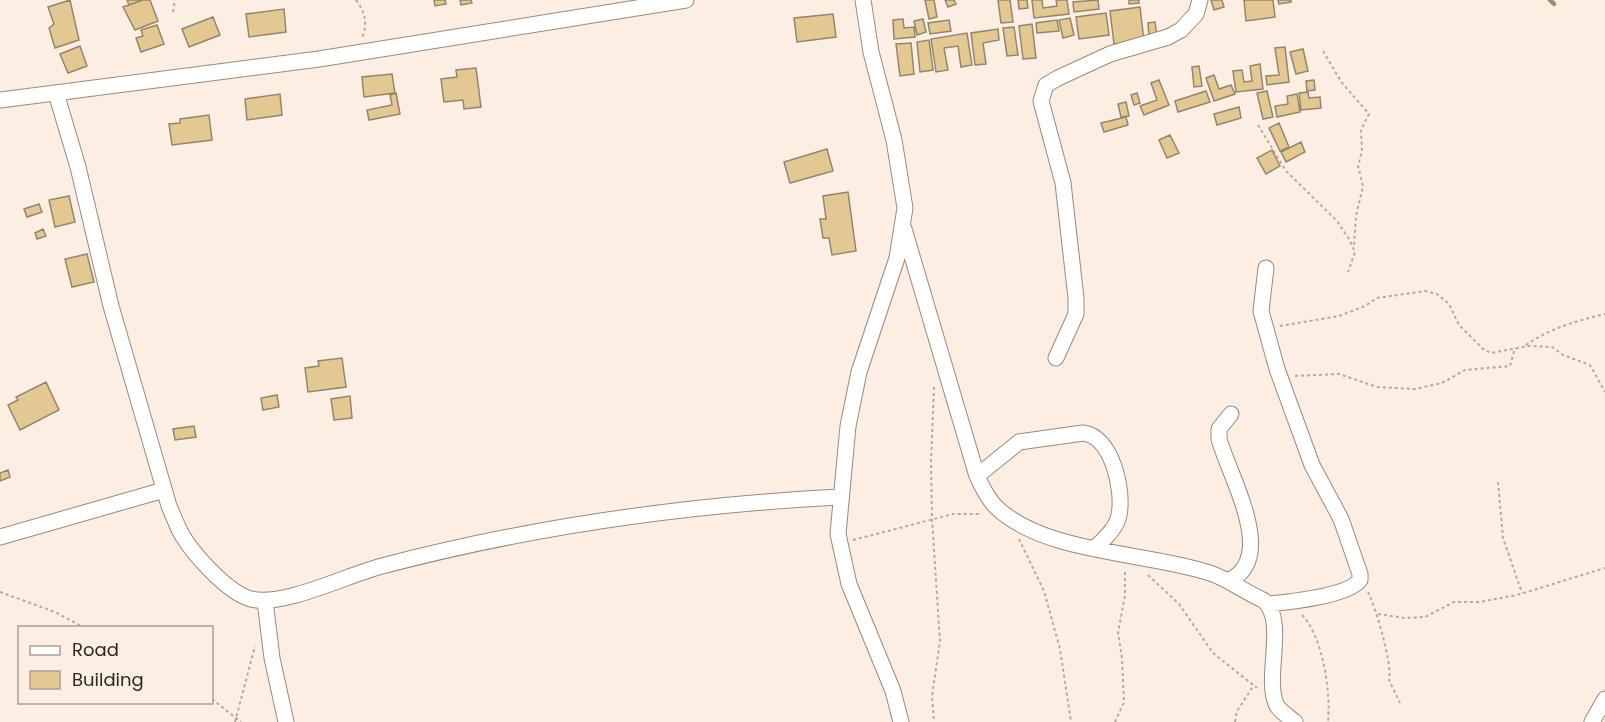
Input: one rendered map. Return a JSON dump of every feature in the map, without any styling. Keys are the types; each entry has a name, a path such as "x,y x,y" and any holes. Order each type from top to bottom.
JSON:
{"street":[{"path":"0,100 349,54 686,0"},
{"path":"863,0 871,52 903,184 904,229 897,258 858,372 839,497 839,544 849,584 893,691 901,722"},
{"path":"1056,358 1076,314 1077,298 1063,183 1045,121 1041,101 1042,92 1046,85 1058,78 1110,54 1168,37 1181,30 1196,14 1200,0"},
{"path":"56,93 81,177 111,306 164,490 181,534 198,556 234,590 248,598 265,601 280,599 380,567 444,551 572,527 728,505 839,497"},
{"path":"904,229 977,476 995,506 1015,522 1094,549 1210,573 1269,604 1290,602 1352,587 1359,577 1341,519 1312,465 1280,377 1261,302 1266,268"},
{"path":"1228,581 1240,576 1247,568 1251,552 1245,509 1219,439 1219,429 1231,414"},
{"path":"977,476 996,458 1028,439 1083,433 1100,439 1108,449 1119,492 1120,506 1119,517 1114,526 1094,549"},
{"path":"0,537 164,490"},
{"path":"265,601 286,722"},
{"path":"1269,604 1274,645 1274,694 1279,709 1295,722"},
{"path":"1592,722 1605,699"}],"path":[{"path":"173,12 175,0"},
{"path":"349,54 365,29 363,10 356,0"},
{"path":"1323,51 1342,83 1369,114 1361,130 1362,151 1358,166 1363,186 1348,272"},
{"path":"1258,125 1286,171 1337,221 1354,247"},
{"path":"1266,328 1339,316 1365,306 1377,298 1425,291 1437,294 1449,304 1459,325 1483,350 1491,353 1524,347 1552,347 1563,355 1590,365 1605,392"},
{"path":"1524,347 1558,328 1605,314"},
{"path":"1280,377 1339,374 1377,387 1415,389 1442,383 1465,370 1510,366 1515,348"},
{"path":"934,722 932,696 940,641 932,519 931,461 935,378"},
{"path":"1498,482 1503,538 1522,593"},
{"path":"839,544 932,519 968,512 983,515"},
{"path":"1015,522 1020,544 1044,591 1060,649 1071,722"},
{"path":"1116,722 1124,702 1122,658 1118,633 1125,595 1126,557"},
{"path":"1378,614 1416,618 1454,602 1479,602 1522,593 1605,568"},
{"path":"1148,574 1179,604 1213,653 1254,684 1260,692"},
{"path":"1359,577 1378,614 1384,651 1392,670 1389,680 1400,703"},
{"path":"0,592 55,612 83,626"},
{"path":"1290,602 1308,621 1323,662 1330,705 1328,722"},
{"path":"235,720 249,675 255,642 268,627"},
{"path":"1235,722 1237,711 1254,684"},
{"path":"213,700 235,720 241,722"}],"building":[{"path":"70,0 79,40 55,48 49,28 54,24 48,7"},
{"path":"127,0 143,0 129,5"},
{"path":"150,0 158,21 135,30 123,7"},
{"path":"434,0 445,0 446,4 435,6"},
{"path":"460,0 471,0 472,3 461,5"},
{"path":"925,0 934,0 937,17 929,19"},
{"path":"945,0 954,0 956,4 948,7"},
{"path":"998,0 1010,0 1013,22 1001,23"},
{"path":"1018,0 1027,0 1028,8 1019,9"},
{"path":"1032,0 1042,0 1043,8 1057,6 1056,0 1067,0 1069,14 1034,18"},
{"path":"1098,0 1099,9 1074,12 1073,2"},
{"path":"1129,0 1139,0 1139,3 1129,4"},
{"path":"1211,0 1222,0 1224,7 1214,10"},
{"path":"1244,0 1273,0 1275,17 1246,21"},
{"path":"1278,0 1291,0 1291,2 1279,4"},
{"path":"1140,7 1144,41 1114,44 1110,11"},
{"path":"284,9 286,32 249,37 246,14"},
{"path":"1106,13 1109,35 1079,39 1076,17"},
{"path":"833,14 836,37 797,42 794,18"},
{"path":"213,17 220,35 189,47 182,29"},
{"path":"1070,18 1074,35 1063,38 1059,20"},
{"path":"903,19 904,28 914,27 915,37 894,39 893,20"},
{"path":"923,19 926,32 917,35 914,21"},
{"path":"949,20 951,31 930,34 928,23"},
{"path":"1057,20 1059,31 1037,33 1036,23"},
{"path":"1155,22 1157,37 1149,38 1148,23"},
{"path":"1032,24 1036,58 1023,59 1019,26"},
{"path":"157,25 164,44 141,52 136,38 143,36 141,30"},
{"path":"1014,27 1018,55 1007,56 1003,28"},
{"path":"998,29 999,40 983,43 986,64 975,65 971,33"},
{"path":"967,33 972,65 961,67 958,46 944,48 948,70 936,72 931,39"},
{"path":"929,40 933,70 920,72 917,42"},
{"path":"911,43 914,74 900,76 896,44"},
{"path":"80,46 87,66 68,73 60,54"},
{"path":"1285,47 1289,82 1267,85 1266,76 1279,75 1275,48"},
{"path":"1303,49 1308,71 1296,74 1290,52"},
{"path":"1260,64 1263,89 1236,92 1233,71 1242,70 1244,82 1252,81 1250,66"},
{"path":"1199,66 1202,86 1194,87 1192,67"},
{"path":"476,68 481,107 464,109 463,100 444,102 441,79 457,77 456,70"},
{"path":"392,74 395,93 364,97 362,77"},
{"path":"1214,75 1219,89 1231,85 1235,94 1214,101 1206,78"},
{"path":"1159,80 1169,105 1144,115 1140,106 1157,100 1151,83"},
{"path":"1314,80 1315,90 1307,91 1306,81"},
{"path":"1206,91 1210,102 1178,112 1175,101"},
{"path":"1267,91 1273,117 1263,119 1257,93"},
{"path":"1308,92 1309,98 1320,97 1321,108 1301,110 1299,93"},
{"path":"396,93 400,114 369,120 367,110 392,105 390,95"},
{"path":"1137,93 1140,103 1134,105 1131,95"},
{"path":"280,94 282,115 247,120 245,99"},
{"path":"1297,94 1300,112 1277,117 1275,106 1288,104 1287,96"},
{"path":"1126,102 1129,116 1121,117 1118,104"},
{"path":"1239,107 1241,118 1217,125 1214,114"},
{"path":"209,115 212,140 172,145 169,124 180,123 180,119"},
{"path":"1126,117 1128,125 1104,132 1101,123"},
{"path":"1279,123 1289,147 1280,151 1269,128"},
{"path":"1170,135 1179,153 1167,158 1159,140"},
{"path":"1301,142 1305,152 1286,162 1281,152"},
{"path":"827,149 833,171 790,183 784,162"},
{"path":"1272,150 1280,166 1266,174 1257,158"},
{"path":"848,192 856,251 832,255 829,238 823,238 820,219 826,219 823,196"},
{"path":"69,196 75,222 55,227 49,200"},
{"path":"39,204 42,212 27,217 24,209"},
{"path":"43,229 46,236 37,239 35,233"},
{"path":"87,254 94,282 72,287 65,259"},
{"path":"342,358 346,387 308,392 305,368 319,366 318,361"},
{"path":"46,382 59,410 20,430 8,405 18,400 16,397"},
{"path":"277,395 279,407 263,410 261,398"},
{"path":"350,396 352,418 334,420 331,399"},
{"path":"194,426 196,437 175,440 173,429"},
{"path":"8,470 10,477 0,481 0,473"}],"waterway":[{"path":"1550,0 1554,4"}]}
